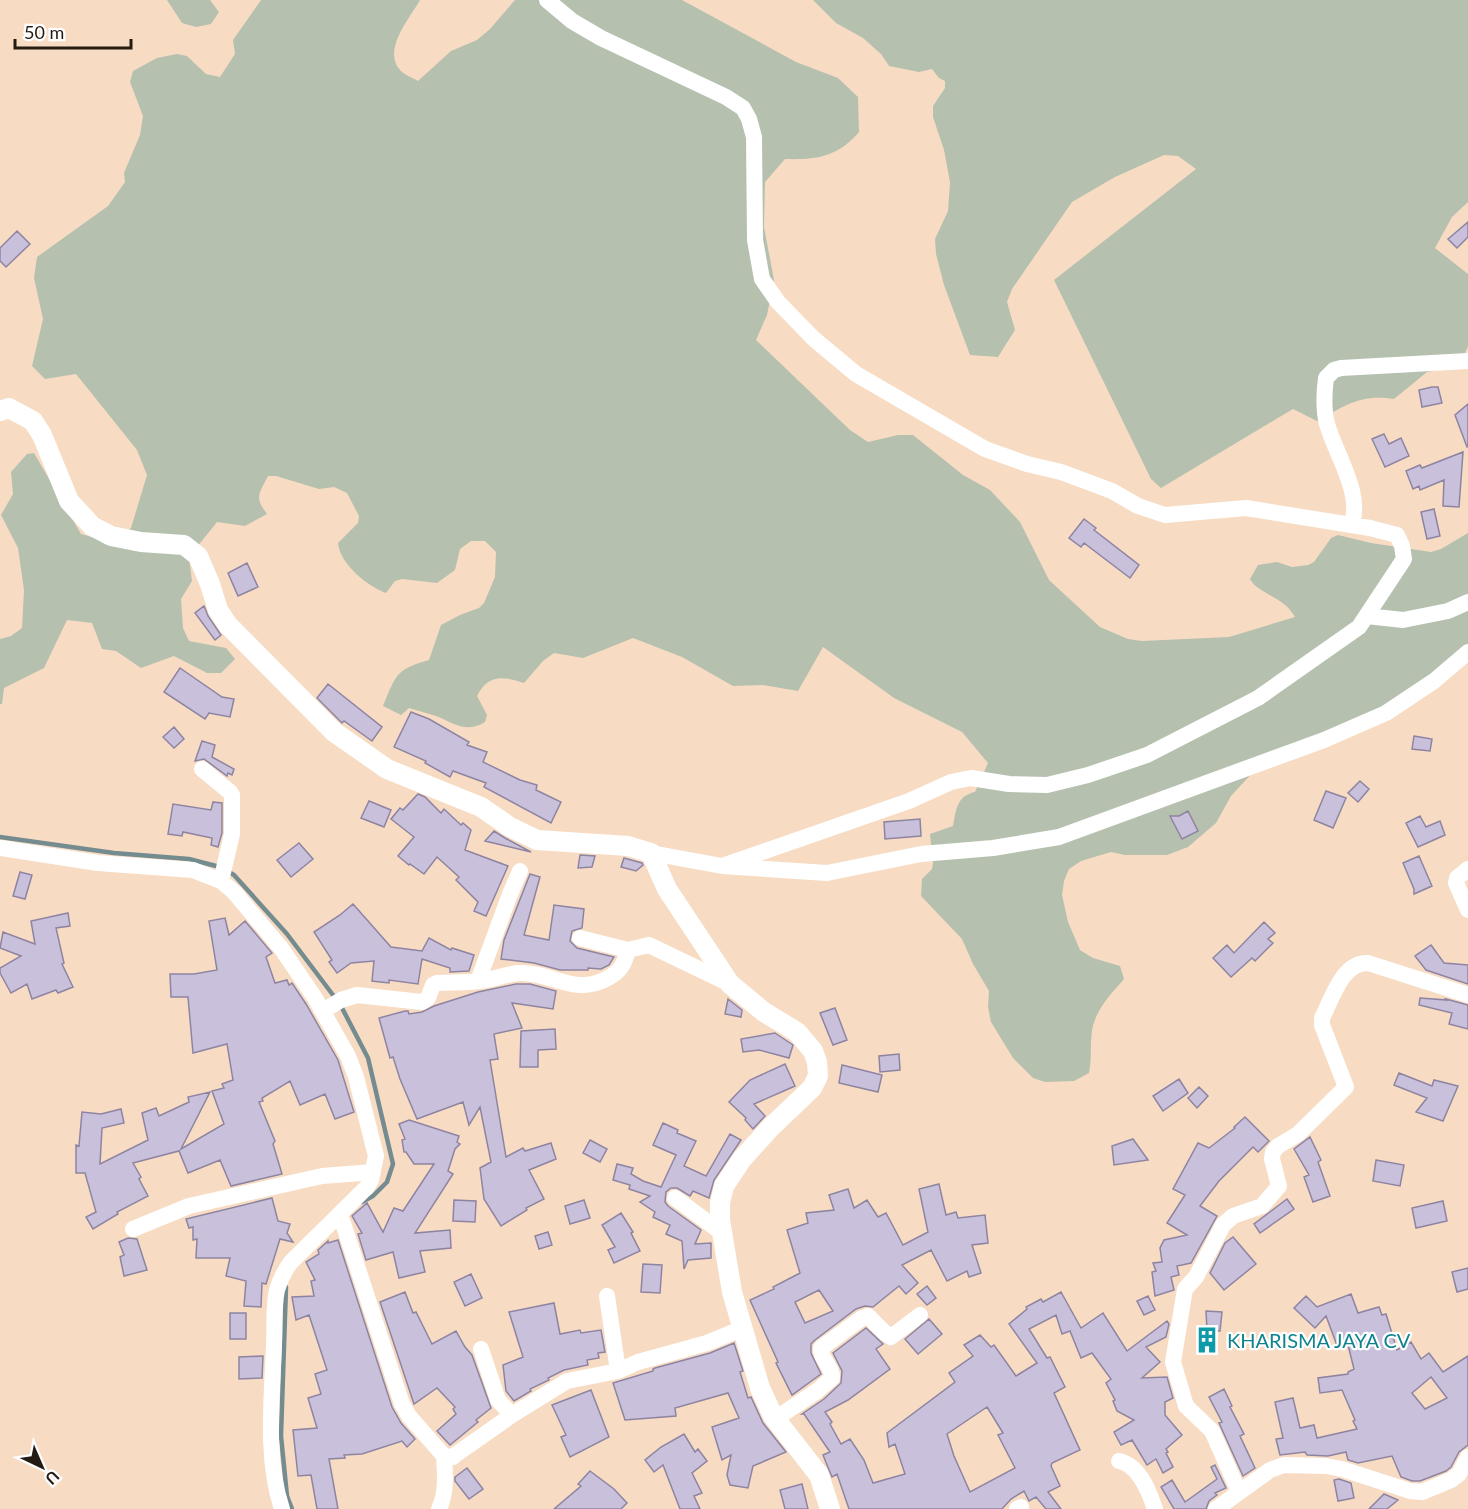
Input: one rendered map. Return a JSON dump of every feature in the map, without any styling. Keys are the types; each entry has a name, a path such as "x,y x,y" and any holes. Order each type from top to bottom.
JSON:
{"street":[{"path":"547,0 572,21 601,38 726,97 743,108 754,136 755,240 762,279 778,303 856,374 985,449 1027,464 1061,472 1112,491 1138,506 1165,515 1246,508 1370,528 1397,535 1402,546 1404,559 1359,627 1258,698 1147,755 1088,775 1047,785 1009,784 971,778 951,782 909,801 722,866"},
{"path":"1351,525 1354,518 1354,497 1324,409 1326,378 1334,370 1341,368 1450,364 1468,361"},
{"path":"0,411 9,408 33,422 42,435 69,501 92,526 111,536 141,542 184,545 198,556 218,610 228,625 326,725 357,750 387,769 481,807 510,827 537,840 628,846 651,853 722,866 827,873 921,854 993,848 1059,837 1314,743 1386,713 1434,681 1468,652"},
{"path":"1367,616 1403,620 1448,612 1468,602"},
{"path":"202,769 232,795 232,834 224,874"},
{"path":"0,848 98,863 224,874 281,948 332,1006 356,1077 376,1156 367,1186 340,1219 285,1269 277,1293 272,1399 273,1461 276,1492 282,1509"},
{"path":"651,853 667,889 730,984"},
{"path":"1468,869 1456,883 1468,910"},
{"path":"478,981 520,871"},
{"path":"580,938 628,950 649,945 730,984 765,1012 796,1032 807,1042 817,1062 818,1076 812,1088 741,1159 724,1186 720,1203 721,1232 732,1292 760,1388 775,1419 819,1475 830,1509"},
{"path":"332,1006 357,995 422,1002 428,998 433,985 437,983 478,981 518,974 539,974 580,987 598,984 617,973 624,963 628,950"},
{"path":"1239,1492 1212,1431 1186,1406 1173,1362 1185,1289 1196,1277 1223,1225 1233,1216 1262,1206 1279,1186 1272,1159 1278,1146 1298,1134 1346,1087 1322,1025 1322,1018 1351,968 1360,963 1368,963 1468,995"},
{"path":"133,1229 189,1206 322,1176 373,1172"},
{"path":"675,1198 721,1232"},
{"path":"340,1219 402,1404 409,1416 444,1456 444,1500 439,1509"},
{"path":"607,1296 618,1371"},
{"path":"775,1419 832,1378 832,1371 821,1353 821,1348 862,1318 868,1316 891,1337 920,1315"},
{"path":"444,1456 455,1455 512,1415 567,1382 618,1371 638,1362 707,1343 741,1329"},
{"path":"481,1348 498,1400 512,1415"},
{"path":"1216,1509 1270,1470 1293,1464 1342,1469 1410,1491 1422,1492 1451,1480 1459,1474 1468,1457"},
{"path":"1119,1461 1127,1463 1138,1473 1155,1509"}],"green space":[{"path":"167,0 210,0 219,12 211,24 196,27 182,23"},
{"path":"261,0 420,0 399,35 394,54 401,71 418,81 451,51 477,40 490,29 515,0 682,0 796,62 838,78 858,97 859,132 835,152 807,159 785,159 765,182 764,227 774,280 767,315 756,340 850,430 868,442 898,435 913,435 963,475 990,490 1020,522 1049,580 1100,627 1128,639 1142,641 1229,637 1295,617 1285,604 1259,589 1250,579 1258,565 1277,562 1292,567 1314,562 1331,538 1338,535 1371,543 1431,552 1441,549 1468,533 1468,656 1430,691 1255,770 1231,796 1216,823 1188,847 1167,855 1125,855 1111,852 1081,861 1069,869 1062,895 1068,922 1080,950 1093,958 1120,966 1124,979 1096,1016 1091,1036 1089,1073 1074,1081 1045,1082 1033,1078 1013,1058 991,1022 988,1007 989,991 962,939 921,896 922,879 932,869 933,863 930,834 953,826 958,804 964,797 975,792 988,763 962,732 894,698 823,647 798,691 763,685 733,686 682,657 633,638 583,658 554,653 543,661 524,683 503,678 491,680 477,696 487,715 485,722 472,727 460,726 409,708 401,715 383,706 395,680 403,670 429,660 441,625 479,608 484,603 495,577 496,552 485,541 471,541 460,549 455,570 437,583 402,579 395,581 386,593 363,580 349,566 340,551 338,543 358,523 359,516 347,493 334,487 319,489 276,476 268,476 259,495 260,503 267,514 245,526 217,522 189,557 192,581 181,599 183,628 189,641 226,648 235,659 221,673 207,673 174,656 141,668 116,651 102,649 92,623 67,620 44,668 4,688 2,704 0,704 0,639 11,636 22,628 24,590 18,548 1,515 13,494 11,472 27,454 34,453 81,534 113,543 131,528 147,475 137,450 76,374 45,379 32,366 43,319 34,278 37,257 108,206 125,182 124,173 140,135 143,116 130,82 133,71 157,58 177,54 187,56 206,74 220,77 235,54 233,40"},
{"path":"813,0 1468,0 1468,202 1452,217 1435,248 1468,274 1468,346 1461,363 1455,367 1427,372 1394,399 1372,398 1353,402 1317,421 1293,409 1161,488 1151,479 1054,280 1196,169 1178,156 1164,155 1115,177 1072,202 1012,289 1007,302 1015,330 998,357 970,355 944,285 936,254 935,239 948,211 950,182 944,150 933,117 933,106 945,88 945,81 939,78 932,69 919,72 889,66 881,54 863,38 836,23"}],"building":[{"path":"1468,222 1468,237 1457,248 1448,239"},
{"path":"17,231 30,244 6,267 0,261 0,248"},
{"path":"1438,387 1442,403 1422,407 1419,390"},
{"path":"1468,404 1468,446 1467,447 1455,415"},
{"path":"1384,434 1389,444 1401,438 1409,456 1385,467 1372,439"},
{"path":"1463,452 1459,507 1443,506 1444,480 1420,490 1419,486 1413,489 1406,471 1420,465 1422,468"},
{"path":"1434,509 1440,536 1427,539 1421,512"},
{"path":"1084,519 1096,528 1094,530 1139,565 1130,578 1084,543 1081,547 1069,538"},
{"path":"247,563 258,587 238,596 228,573"},
{"path":"204,606 221,635 215,640 195,613"},
{"path":"180,668 222,697 234,699 230,717 209,713 205,719 164,692"},
{"path":"328,684 382,727 372,741 344,721 342,723 317,698"},
{"path":"411,712 429,719 469,742 467,745 487,752 483,762 520,780 537,785 536,790 561,802 551,823 484,787 486,783 453,771 450,777 425,763 426,761 394,747"},
{"path":"174,727 184,739 174,748 163,737"},
{"path":"1414,736 1432,739 1430,751 1412,749"},
{"path":"202,741 215,745 212,757 234,769 232,775 228,773 227,776 204,759 195,761"},
{"path":"1360,781 1369,789 1358,802 1348,793"},
{"path":"1326,791 1346,798 1333,828 1314,820"},
{"path":"418,794 425,797 441,813 444,809 461,825 463,823 471,830 465,850 508,866 486,916 474,911 478,902 456,880 459,877 437,857 424,874 398,856 414,837 391,819 400,808 403,810"},
{"path":"369,801 391,810 384,827 361,818"},
{"path":"213,802 222,803 222,833 218,847 211,845 212,838 183,832 182,836 168,834 173,804 211,810"},
{"path":"1188,811 1198,831 1182,839 1170,816 1179,816"},
{"path":"1420,816 1426,827 1440,821 1445,835 1418,847 1406,823"},
{"path":"920,819 921,836 885,839 884,822"},
{"path":"494,831 505,838 531,852 485,841"},
{"path":"299,843 313,859 291,877 277,860"},
{"path":"580,855 595,856 592,867 578,868"},
{"path":"1419,856 1432,886 1414,894 1403,863"},
{"path":"624,858 643,865 636,871 621,867"},
{"path":"20,872 32,875 25,899 13,896"},
{"path":"530,874 540,877 524,935 549,940 554,905 584,909 582,928 572,931 570,941 577,948 614,957 609,965 601,969 560,970 534,963 501,959 504,940"},
{"path":"353,904 391,947 422,951 429,938 451,950 452,948 474,955 469,971 450,972 450,968 422,959 418,984 389,980 389,983 372,981 374,961 351,963 337,973 329,962 332,960 314,932"},
{"path":"68,913 70,926 56,928 64,963 62,964 73,987 58,993 56,990 32,999 27,984 11,993 0,973 0,968 21,956 0,948 3,932 35,944 31,921"},
{"path":"225,918 229,935 245,921 272,953 266,957 275,983 287,980 289,985 292,983 306,1004 338,1060 354,1112 335,1119 325,1094 300,1105 290,1081 259,1102 275,1141 273,1144 282,1174 231,1186 220,1160 188,1173 179,1151 133,1163 148,1196 117,1212 118,1214 93,1229 86,1217 96,1212 85,1173 76,1173 76,1145 79,1146 82,1112 101,1114 121,1109 124,1123 102,1128 100,1164 148,1140 142,1113 156,1108 159,1116 189,1102 188,1097 210,1092 181,1149 224,1124 212,1091 224,1088 222,1084 233,1080 227,1044 193,1053 188,997 171,997 170,974 194,974 217,970 209,921"},
{"path":"1264,922 1275,933 1268,939 1273,943 1255,961 1252,958 1231,977 1213,958 1227,945 1234,953"},
{"path":"1431,945 1444,963 1468,965 1468,984 1426,970 1415,956"},
{"path":"516,984 530,984 556,991 553,1009 512,1003 522,1028 494,1034 498,1059 490,1060 506,1157 523,1148 525,1151 551,1143 556,1159 529,1170 544,1199 526,1208 527,1210 501,1226 484,1199 480,1168 491,1162 480,1107 469,1125 463,1102 417,1119 393,1057 390,1058 379,1018 405,1011 409,1014 422,1012 478,992"},
{"path":"1420,998 1446,999 1468,1005 1468,1029 1449,1024 1452,1013 1419,1005"},
{"path":"728,999 742,1010 741,1017 725,1014"},
{"path":"835,1008 847,1040 833,1045 820,1013"},
{"path":"555,1029 556,1049 538,1050 538,1067 520,1067 521,1031"},
{"path":"775,1033 793,1045 789,1058 759,1050 743,1052 741,1039"},
{"path":"899,1054 900,1070 880,1072 879,1056"},
{"path":"785,1064 795,1086 754,1104 765,1116 753,1129 745,1120 746,1118 729,1102 750,1080"},
{"path":"842,1065 882,1075 878,1092 839,1083"},
{"path":"1399,1073 1432,1086 1434,1080 1458,1086 1443,1121 1416,1112 1427,1098 1394,1085"},
{"path":"1179,1079 1188,1093 1163,1111 1153,1096"},
{"path":"1199,1087 1208,1096 1197,1108 1188,1098"},
{"path":"1245,1117 1269,1141 1258,1152 1253,1147 1219,1181 1200,1206 1217,1216 1191,1263 1177,1266 1179,1275 1171,1277 1174,1290 1155,1296 1152,1272 1156,1271 1153,1263 1162,1262 1160,1248 1164,1240 1187,1235 1167,1223 1185,1195 1173,1189 1198,1143 1209,1148 1235,1128"},
{"path":"409,1120 459,1136 457,1142 460,1144 455,1149 448,1171 453,1174 415,1233 450,1230 451,1248 420,1251 425,1272 399,1278 393,1252 366,1260 358,1234 362,1233 352,1216 367,1203 383,1232 394,1208 403,1211 434,1164 414,1164 404,1152 402,1140 405,1139 399,1124"},
{"path":"663,1123 678,1130 677,1133 696,1141 684,1166 706,1176 730,1134 741,1140 714,1180 709,1198 693,1191 690,1196 677,1188 671,1188 666,1192 665,1202 668,1206 701,1230 695,1244 711,1243 711,1258 688,1260 684,1269 682,1241 666,1234 670,1225 653,1217 655,1212 640,1202 650,1196 629,1189 630,1185 613,1180 617,1164 633,1168 631,1174 661,1187 676,1155 653,1145"},
{"path":"1310,1137 1321,1160 1318,1162 1330,1196 1313,1202 1304,1177 1309,1175 1294,1149"},
{"path":"1133,1139 1148,1160 1114,1165 1112,1146"},
{"path":"590,1140 607,1149 600,1162 583,1153"},
{"path":"1376,1160 1404,1165 1400,1186 1373,1181"},
{"path":"939,1184 946,1215 956,1212 958,1218 985,1215 988,1243 972,1245 981,1273 969,1277 967,1271 947,1281 931,1250 902,1265 918,1283 906,1294 899,1286 873,1307 865,1306 856,1309 815,1340 811,1344 811,1353 821,1374 792,1395 750,1300 800,1273 787,1230 808,1223 806,1213 834,1210 829,1195 848,1189 854,1208 867,1200 878,1217 886,1213 903,1245 928,1232 919,1189","holes":["819,1290 833,1311 805,1323 795,1302"]},
{"path":"272,1198 278,1221 290,1224 287,1233 293,1242 280,1239 266,1284 262,1283 261,1307 244,1306 246,1281 226,1276 230,1258 196,1258 197,1239 193,1240 193,1227 189,1228 186,1219"},
{"path":"1287,1199 1294,1209 1260,1233 1254,1224"},
{"path":"454,1200 476,1201 475,1222 453,1221"},
{"path":"584,1200 590,1218 570,1224 565,1206"},
{"path":"1443,1201 1447,1221 1416,1228 1412,1208"},
{"path":"621,1213 633,1232 631,1233 640,1251 614,1263 608,1250 615,1247 602,1225"},
{"path":"548,1232 552,1245 539,1249 535,1236"},
{"path":"1233,1237 1256,1264 1224,1290 1210,1273 1225,1243"},
{"path":"128,1238 137,1239 147,1270 124,1276 120,1257 124,1255 119,1242"},
{"path":"338,1240 392,1407 401,1423 415,1439 407,1447 402,1441 362,1454 329,1459 338,1509 317,1509 311,1475 298,1476 293,1430 317,1428 308,1398 321,1394 315,1374 327,1370 309,1315 296,1320 292,1297 314,1296 311,1281 315,1280 306,1262 319,1254 318,1250 328,1241 328,1243"},
{"path":"643,1264 662,1265 660,1293 641,1292"},
{"path":"1468,1268 1468,1289 1457,1292 1452,1272"},
{"path":"471,1274 482,1298 465,1306 454,1282"},
{"path":"927,1286 936,1298 927,1305 917,1294"},
{"path":"405,1292 413,1313 416,1312 432,1344 456,1331 472,1355 491,1408 450,1445 437,1431 456,1414 453,1409 455,1407 437,1388 414,1404 380,1302"},
{"path":"1061,1292 1081,1328 1103,1313 1127,1351 1167,1321 1169,1324 1166,1337 1146,1347 1160,1362 1142,1378 1167,1377 1173,1398 1165,1402 1165,1415 1182,1435 1166,1449 1173,1467 1163,1473 1156,1459 1147,1465 1132,1440 1121,1445 1114,1432 1134,1420 1117,1411 1113,1401 1115,1400 1106,1383 1111,1379 1092,1353 1081,1358 1070,1331 1062,1334 1056,1315 1029,1329 1047,1358 1050,1357 1065,1387 1054,1393 1080,1450 1052,1463 1051,1466 1060,1486 1048,1492 1061,1509 1046,1509 1036,1497 1029,1501 1024,1491 1011,1499 1002,1509 849,1509 837,1474 832,1477 823,1455 830,1452 802,1414 824,1399 841,1383 842,1371 833,1353 866,1328 883,1344 876,1349 890,1369 848,1400 825,1412 841,1444 850,1439 864,1460 873,1483 905,1474 895,1444 889,1447 887,1433 955,1382 949,1373 973,1356 964,1345 980,1335 991,1347 994,1345 1016,1376 1037,1363 1009,1324 1027,1309 1026,1307 1041,1299 1043,1302","holes":["987,1407 1003,1433 998,1435 1015,1468 970,1492 947,1434"]},
{"path":"1351,1294 1358,1313 1379,1307 1382,1315 1386,1314 1397,1350 1411,1342 1421,1359 1429,1353 1443,1372 1468,1356 1468,1445 1459,1452 1451,1467 1420,1481 1412,1481 1401,1477 1392,1456 1358,1463 1348,1460 1346,1452 1328,1456 1307,1455 1305,1452 1280,1455 1276,1439 1283,1438 1275,1402 1293,1398 1300,1428 1314,1425 1317,1438 1357,1429 1342,1390 1320,1393 1318,1378 1348,1374 1354,1369 1348,1345 1338,1348 1326,1316 1315,1328 1294,1308 1306,1296 1317,1307","holes":["1431,1377 1447,1398 1425,1409 1412,1393"]},
{"path":"1148,1296 1155,1310 1144,1315 1137,1301"},
{"path":"554,1303 560,1334 580,1330 581,1333 601,1330 605,1352 598,1353 599,1358 587,1360 588,1365 564,1370 548,1378 549,1380 530,1389 531,1391 514,1401 506,1391 503,1365 523,1357 509,1312"},
{"path":"1206,1311 1222,1312 1220,1331 1207,1330"},
{"path":"230,1313 246,1313 246,1339 230,1339"},
{"path":"929,1319 942,1334 918,1354 905,1339"},
{"path":"734,1343 743,1371 740,1372 748,1398 751,1397 763,1423 786,1452 753,1466 748,1488 730,1485 727,1475 731,1455 722,1460 712,1427 739,1418 728,1393 675,1408 676,1416 625,1420 613,1383 653,1371 655,1368 710,1353"},
{"path":"263,1356 262,1378 239,1379 239,1357"},
{"path":"1224,1389 1232,1406 1230,1407 1244,1434 1240,1436 1255,1468 1243,1476 1219,1423 1222,1422 1209,1397"},
{"path":"591,1390 609,1437 570,1457 561,1437 566,1435 552,1405"},
{"path":"684,1434 695,1452 698,1449 707,1461 692,1473 702,1493 694,1496 700,1509 680,1509 663,1465 654,1472 645,1460 661,1447"},
{"path":"1215,1465 1226,1488 1215,1493 1217,1495 1209,1501 1206,1509 1174,1509 1161,1487 1172,1480 1185,1502 1217,1479 1211,1467"},
{"path":"467,1468 483,1489 469,1499 455,1481 455,1477"},
{"path":"590,1471 614,1489 627,1503 621,1509 554,1509 581,1486 578,1484"},
{"path":"1339,1479 1351,1483 1354,1498 1338,1501 1334,1480"},
{"path":"802,1484 808,1509 785,1509 780,1490"},
{"path":"1384,1494 1398,1500 1387,1509 1369,1509"}],"waterway":[{"path":"0,837 114,853 189,859 220,867"},
{"path":"227,871 234,875 287,934 336,999"},
{"path":"341,1006 368,1058 393,1164 387,1182 373,1196 362,1202"},
{"path":"286,1287 281,1436 287,1496 292,1509"}],"place":[{"name":"KHARISMA JAYA CV","path":"1207,1340"}]}
